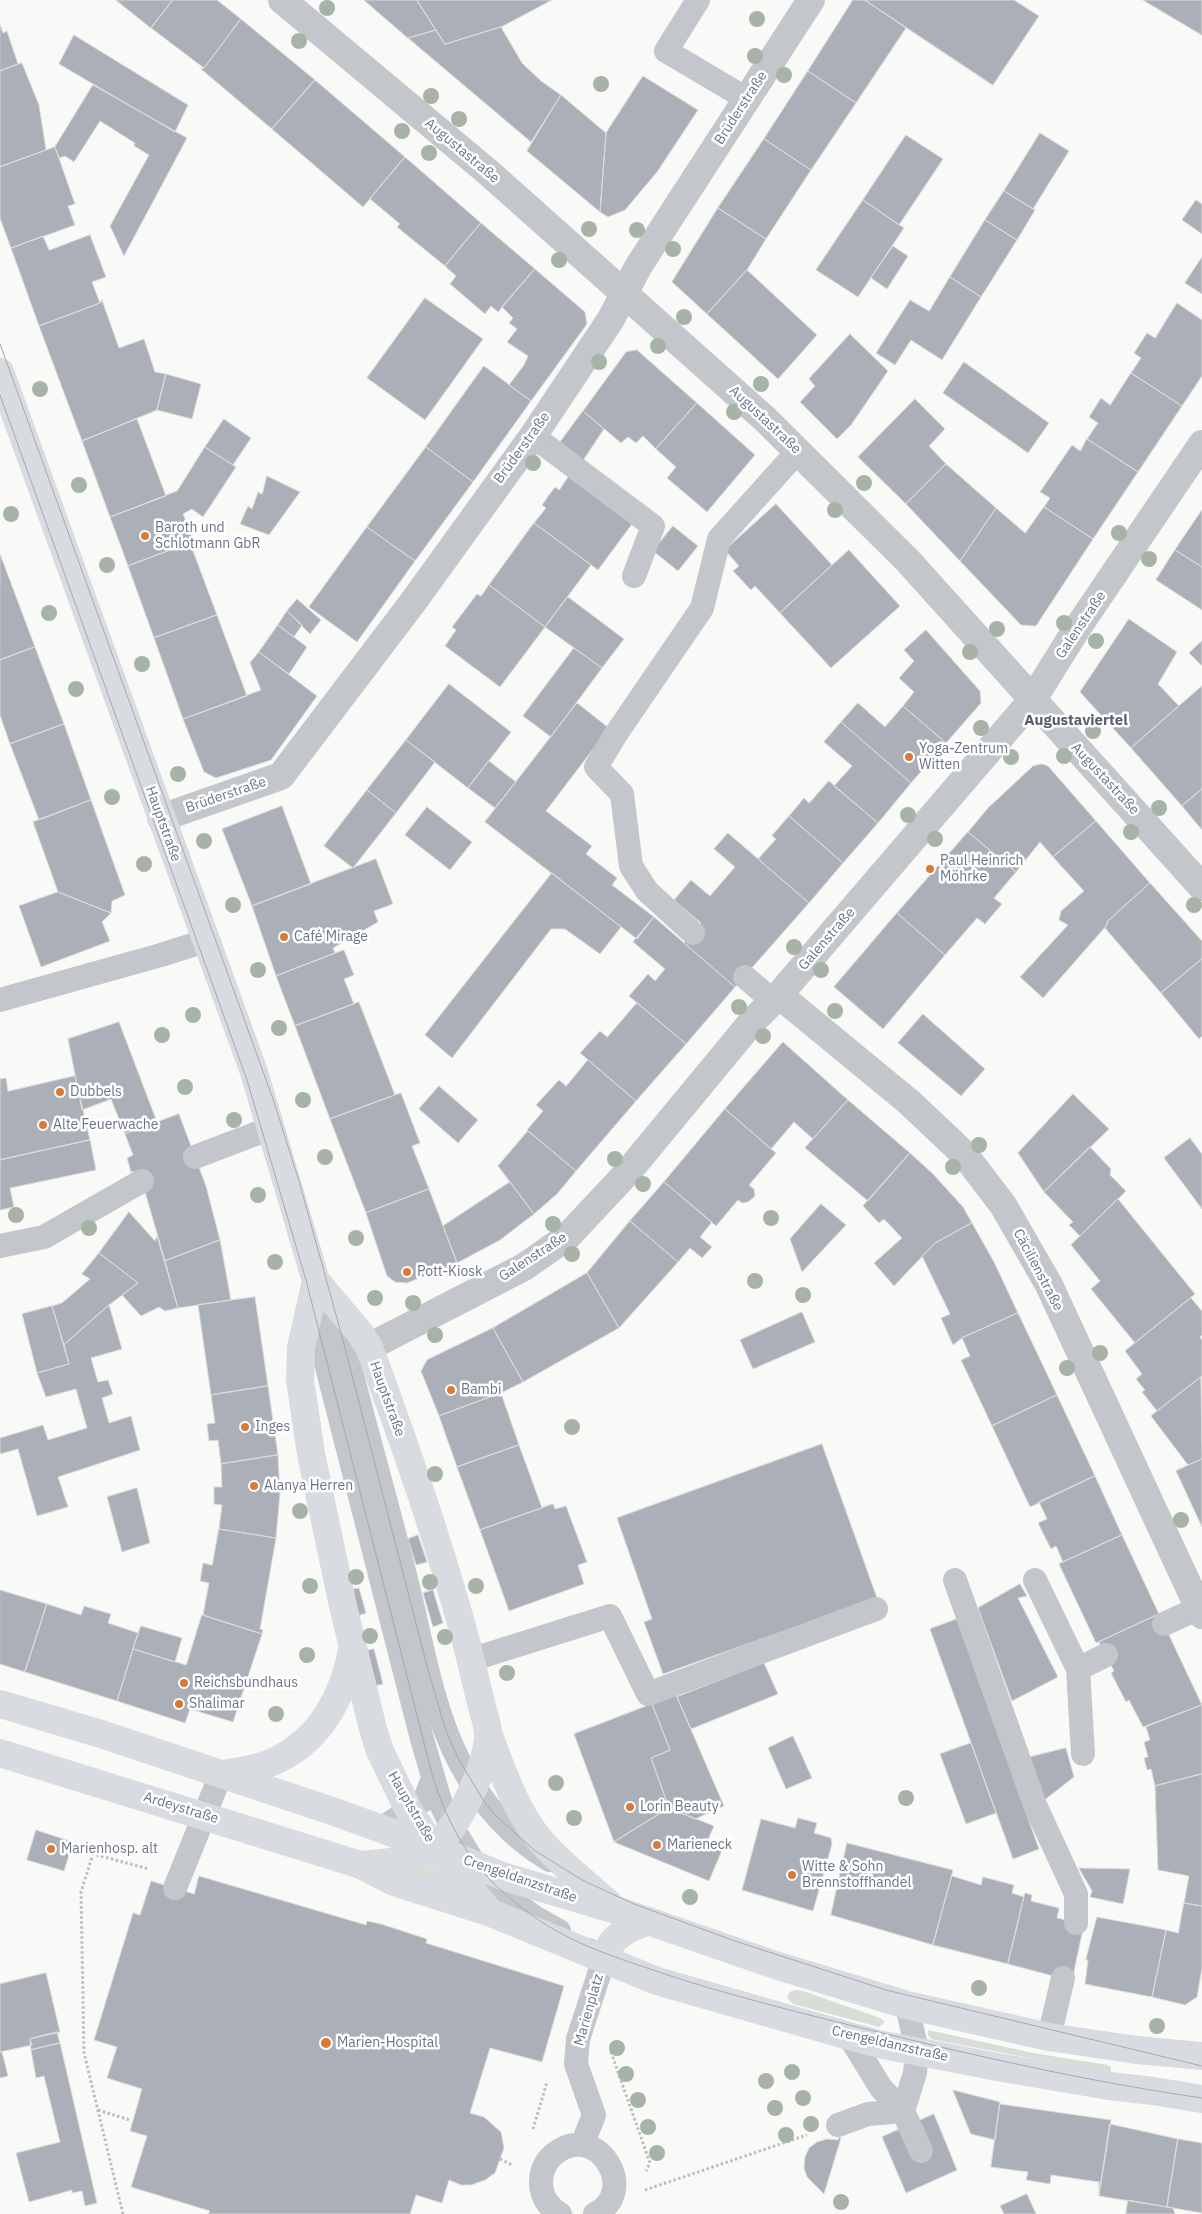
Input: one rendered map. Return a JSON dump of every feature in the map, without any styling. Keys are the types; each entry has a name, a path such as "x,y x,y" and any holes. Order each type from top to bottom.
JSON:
{"main road":[{"name":"Hauptstraße","path":"0,372 254,1072 316,1281 360,1333 369,1347 448,1574 488,1733 483,1761 474,1786 452,1826 434,1848 410,1811 380,1752 342,1606 311,1454 300,1380 301,1347 316,1281"},
{"path":"221,1774 256,1768 279,1760 304,1743 322,1724 337,1699 346,1676 353,1644"},
{"path":"0,1704 101,1734 335,1812 380,1830 434,1848"},
{"path":"488,1733 508,1784 529,1824 541,1841 616,1910"},
{"name":"Ardeystraße","path":"0,1753 362,1865 394,1882 491,1913"},
{"name":"Ardeystraße","path":"362,1865 396,1861 434,1848"},
{"name":"Crengeldanzstraße","path":"434,1848 476,1866 616,1910 778,1966 907,2005 1049,2037 1137,2050 1202,2056"},
{"name":"Crengeldanzstraße","path":"434,1848 491,1913 657,1981 883,2045 1109,2086 1153,2091 1202,2100"},
{"path":"604,1959 614,1938 627,1929 647,1922"}],"street":[{"name":"Augustastraße","path":"282,0 489,172 765,419 908,561 1202,887"},
{"name":"Brüderstraße","path":"161,818 281,776 413,602 532,436 611,319 658,236 811,0"},
{"name":"Galenstraße","path":"369,1347 524,1267 567,1237 628,1173 751,1023 776,998 1033,699 1076,630 1202,444"},
{"name":"Cäcilienstraße","path":"776,998 909,1102 964,1154 1003,1205 1049,1286 1200,1611"}],"lane":[{"path":"698,0 666,50 747,99"},
{"path":"532,436 653,526 634,576"},
{"path":"693,933 647,892 631,866 622,794 596,767 616,734 702,608 720,539 798,451"},
{"path":"0,1000 161,956 205,941"},
{"path":"745,977 776,998"},
{"path":"195,1157 271,1128"},
{"path":"0,1246 44,1237 142,1180"},
{"path":"316,1281 326,1363 441,1804 476,1866 498,1889 534,1917 604,1959"},
{"path":"316,1281 344,1344 428,1670 446,1731 459,1760 490,1809 512,1831 545,1858 582,1880"},
{"path":"955,1580 1035,1805 1076,1894 1076,1923"},
{"path":"1035,1580 1078,1670 1083,1754"},
{"path":"470,1660 610,1616 648,1694 876,1609"},
{"path":"1164,1624 1200,1611"},
{"path":"1078,1670 1106,1655"},
{"path":"178,1883 221,1774"},
{"path":"380,1830 410,1811 425,1798 433,1778"},
{"name":"Marienplatz","path":"582,2145 594,2115 576,2064 578,2039 604,1959"},
{"path":"1049,2037 1063,1978"},
{"path":"903,2111 915,2073 917,2051 907,2005"},
{"path":"849,2036 881,2088 903,2111 921,2151"},
{"path":"838,2125 868,2114 903,2111"},
{"path":"560,2214 547,2203 542,2193 543,2169 549,2159 558,2151 570,2146 582,2145 602,2154 613,2172 612,2195 604,2211"}],"path":[{"path":"123,2214 84,2053 81,1892 93,1854 178,1883"},
{"path":"97,2110 130,2120"},
{"path":"604,2211 838,2125"},
{"path":"500,2159 508,2163"}],"shaded area":[{"path":"424,1859 452,1888 404,1876"},
{"path":"794,1990 803,1991 880,2018 885,2022 879,2027 793,2004 787,1998 789,1993"},
{"path":"928,2030 1033,2053 1108,2065 1111,2067 1111,2072 1107,2073 931,2039 928,2035"}],"building":[{"path":"116,0 173,0 151,28"},
{"path":"173,0 217,0 241,19 204,68 151,28"},
{"path":"364,0 417,0 436,30 408,38"},
{"path":"417,0 552,0 501,27 445,44"},
{"path":"853,0 865,0 906,28 856,103 808,71"},
{"path":"865,0 1014,0 1039,16 993,85"},
{"path":"1143,0 1202,0 1202,35"},
{"path":"241,19 315,80 272,129 201,69 204,68"},
{"path":"0,25 3,33 7,31 18,64 0,71"},
{"path":"501,27 522,63 541,81 561,95 531,142 408,38 436,30 445,44"},
{"path":"74,35 188,105 175,132 59,64"},
{"path":"22,63 39,105 46,150 0,167 0,71"},
{"path":"808,71 856,103 811,170 764,139"},
{"path":"643,76 698,110 657,172 625,210 608,217 600,212 606,133"},
{"path":"315,80 405,157 363,207 272,129"},
{"path":"93,85 187,138 124,256 110,226 149,155 134,146 135,143 100,121 74,162 65,156 59,158 55,147"},
{"path":"561,95 606,133 600,212 527,151"},
{"path":"1040,133 1069,151 1033,209 1004,191"},
{"path":"906,135 943,159 899,225 863,200"},
{"path":"764,139 811,170 766,239 718,208"},
{"path":"55,147 75,204 68,206 75,225 11,248 0,218 0,167"},
{"path":"405,157 481,223 445,266 397,227 400,224 370,199"},
{"path":"1004,191 1035,210 1017,240 985,220"},
{"path":"863,200 904,228 858,297 816,270"},
{"path":"1196,200 1202,204 1202,234 1182,220"},
{"path":"718,208 766,239 747,270 707,314 672,282"},
{"path":"985,220 1017,240 981,297 950,277"},
{"path":"481,223 535,269 498,312 491,306 485,314 450,284 456,276 445,266"},
{"path":"90,235 106,277 92,282 100,303 39,326 11,248 43,236 49,250"},
{"path":"893,246 908,256 887,289 871,278"},
{"path":"1202,257 1202,294 1185,283"},
{"path":"535,269 585,312 587,324 531,401 509,385 524,365 528,356 507,342 517,329 509,323 513,318 502,307"},
{"path":"747,270 817,335 778,379 707,314"},
{"path":"950,277 981,297 942,360 911,340 895,365 876,353 910,300 929,311"},
{"path":"425,298 483,339 425,420 367,378"},
{"path":"102,300 119,348 144,339 155,372 166,374 157,410 82,441 39,326 100,303"},
{"path":"1177,303 1202,320 1202,376 1182,406 1131,373 1141,358 1134,353 1147,333 1155,338"},
{"path":"850,334 888,371 851,425 837,439 800,402 815,386 809,379"},
{"path":"637,350 697,403 656,449 643,436 636,443 628,437 621,443 583,411 626,352"},
{"path":"964,362 1049,423 1028,453 943,393"},
{"path":"484,366 531,401 473,482 426,447"},
{"path":"1131,373 1182,406 1138,472 1087,439 1098,423 1089,417 1101,398 1110,405"},
{"path":"166,374 201,384 192,419 157,410"},
{"path":"915,399 945,429 929,446 946,464 906,504 858,457"},
{"path":"697,403 755,455 707,512 667,478 676,467 656,449"},
{"path":"583,411 604,429 582,462 558,445"},
{"path":"137,419 166,496 110,517 82,441"},
{"path":"224,419 251,438 233,465 205,447"},
{"path":"1087,439 1138,472 1093,539 1044,507 1050,498 1040,492 1072,445 1080,451"},
{"path":"205,447 236,467 203,517 192,509 183,514 194,541 128,566 110,517 177,491"},
{"path":"426,447 473,482 415,561 367,527"},
{"path":"946,464 996,508 960,561 906,504"},
{"path":"571,473 635,520 598,570 534,523 546,508 542,505 549,495 555,487 559,490"},
{"path":"267,476 300,492 269,535 240,524 248,506 252,509 258,492 262,494"},
{"path":"776,504 832,565 780,613 755,586 751,590 733,571 739,566 725,550"},
{"path":"1044,507 1093,539 1036,626 1021,625 960,561 996,508 1025,533"},
{"path":"1202,510 1202,567 1175,550"},
{"path":"534,523 591,565 545,627 489,585"},
{"path":"673,526 698,546 678,571 653,551"},
{"path":"367,527 415,561 357,642 309,607"},
{"path":"190,543 217,615 154,638 128,566"},
{"path":"849,550 900,606 831,668 780,613"},
{"path":"1175,550 1202,567 1202,610 1156,580"},
{"path":"0,554 35,647 0,660"},
{"path":"489,585 545,627 500,687 445,646 456,630 452,627 477,594 481,596"},
{"path":"568,597 624,639 602,668 545,627"},
{"path":"297,599 321,620 310,634 287,611"},
{"path":"287,611 302,625 294,637 278,625"},
{"path":"217,615 247,696 183,719 154,638"},
{"path":"1129,619 1177,652 1158,684 1179,706 1131,748 1080,692"},
{"path":"278,625 307,647 289,674 259,652"},
{"path":"926,630 980,691 981,703 946,743 903,706 914,692 899,678 914,661 904,650"},
{"path":"1202,641 1202,666 1189,653"},
{"path":"35,647 64,724 10,744 0,715 0,660"},
{"path":"574,648 602,668 551,737 523,716"},
{"path":"259,652 317,696 271,760 216,778 204,772 183,719 261,690 250,663"},
{"path":"449,684 511,732 468,788 406,740"},
{"path":"1202,686 1202,789 1182,806 1131,748"},
{"path":"577,703 609,728 546,811 592,846 586,854 617,878 612,885 654,917 637,939 485,822"},
{"path":"858,703 885,727 903,706 946,743 911,783 841,722"},
{"path":"841,722 911,783 878,823 834,786 852,766 824,742"},
{"path":"64,724 91,800 39,820 10,744"},
{"path":"406,740 435,762 396,813 367,790"},
{"path":"489,761 516,782 495,808 468,788"},
{"path":"1042,764 1048,766 1096,821 1053,857 1040,842 1016,872 968,832 988,808 1033,766"},
{"path":"829,781 878,823 843,863 789,816 804,798 809,803"},
{"path":"1202,789 1202,830 1182,806"},
{"path":"367,790 396,813 353,868 324,846"},
{"path":"91,800 125,895 112,901 111,913 58,892 33,822"},
{"path":"282,806 311,884 252,906 222,829"},
{"path":"427,807 472,842 450,870 405,835"},
{"path":"789,816 843,863 809,903 758,859 776,839 772,836"},
{"path":"1096,821 1150,883 1108,921 1107,925 1043,998 1020,977 1068,925 1059,920 1061,911 1084,891 1053,857"},
{"path":"968,832 1016,872 994,898 1002,904 985,924 977,918 945,955 897,913"},
{"path":"728,833 809,903 735,987 684,943 701,923 674,900 691,880 710,896 735,867 714,849"},
{"path":"376,859 393,904 374,911 378,922 333,948 335,953 276,976 252,906"},
{"path":"552,873 621,927 600,954 565,929 551,929 452,1058 425,1035"},
{"path":"1150,883 1202,941 1202,959 1161,993 1105,928 1108,921"},
{"path":"58,892 111,913 102,922 110,941 41,967 19,906"},
{"path":"897,913 945,955 883,1029 834,987"},
{"path":"654,917 735,987 686,1044 629,996 648,974 655,981 665,969 633,942"},
{"path":"344,950 354,975 344,979 354,1004 295,1026 276,976"},
{"path":"1202,959 1202,1036 1199,1039 1161,993"},
{"path":"359,1002 395,1095 330,1119 295,1026"},
{"path":"637,1003 686,1044 636,1101 580,1053 600,1031 607,1037"},
{"path":"923,1014 985,1069 961,1096 898,1043"},
{"path":"119,1022 157,1122 125,1134 111,1099 82,1110 68,1039"},
{"path":"783,1042 848,1100 813,1139 794,1122 771,1149 725,1109"},
{"path":"588,1060 636,1101 576,1171 527,1130 543,1111 536,1105 559,1080 566,1086"},
{"name":"Alte Feuerwache","path":"75,1076 90,1140 0,1160 0,1079 6,1078 8,1091"},
{"path":"439,1086 478,1120 458,1143 419,1109"},
{"path":"401,1093 420,1143 412,1146 429,1189 366,1213 330,1119"},
{"path":"1073,1094 1109,1129 1044,1192 1018,1153"},
{"path":"848,1100 910,1153 868,1201 805,1148"},
{"path":"725,1109 776,1153 749,1185 754,1189 755,1196 748,1202 742,1203 738,1200 716,1226 664,1182"},
{"path":"179,1114 206,1186 220,1240 165,1261 139,1171 131,1172 127,1158 133,1155 125,1134"},
{"path":"528,1131 576,1171 557,1194 534,1214 498,1166"},
{"path":"1190,1138 1202,1154 1202,1209 1164,1158"},
{"path":"90,1140 96,1170 10,1188 14,1207 0,1210 0,1160"},
{"path":"1090,1147 1111,1169 1110,1175 1126,1191 1080,1236 1069,1225 1073,1222 1044,1192"},
{"path":"910,1153 933,1174 963,1207 972,1223 935,1243 894,1286 874,1263 902,1238 884,1219 879,1223 863,1206"},
{"path":"510,1182 534,1214 500,1240 457,1263 443,1226"},
{"path":"664,1182 712,1222 700,1237 712,1247 702,1258 690,1248 678,1262 630,1221"},
{"path":"429,1189 457,1263 407,1283 395,1282 387,1276 366,1213"},
{"path":"1118,1199 1195,1294 1135,1343 1091,1289 1100,1281 1071,1245"},
{"path":"821,1204 846,1225 802,1272 790,1239"},
{"path":"129,1212 155,1241 157,1236 178,1308 165,1311 159,1307 141,1316 122,1295 138,1283 99,1253"},
{"path":"630,1221 678,1262 619,1328 587,1273"},
{"path":"972,1223 994,1262 1018,1313 962,1338 953,1345 941,1318 950,1314 922,1256 935,1243"},
{"path":"220,1240 231,1300 178,1308 165,1261"},
{"path":"99,1253 138,1283 109,1305 64,1345 52,1306 62,1303 90,1279 82,1274"},
{"path":"587,1273 619,1328 523,1382 493,1328"},
{"path":"255,1297 268,1386 211,1395 198,1305"},
{"path":"1191,1298 1202,1311 1202,1335 1200,1337 1202,1340 1202,1376 1157,1411 1142,1392 1145,1390 1136,1379 1142,1374 1125,1351"},
{"path":"109,1305 122,1349 91,1358 98,1382 108,1380 113,1394 102,1398 109,1423 131,1416 140,1450 58,1477 68,1507 37,1516 18,1449 0,1454 0,1438 43,1425 48,1440 87,1428 76,1389 46,1397 37,1373 69,1364 64,1345"},
{"path":"52,1306 69,1364 37,1373 22,1314"},
{"path":"802,1312 815,1342 753,1369 740,1340"},
{"path":"1018,1313 1057,1395 992,1426 961,1360 970,1356 962,1338"},
{"path":"493,1328 523,1382 501,1393 439,1416 421,1371 427,1360"},
{"path":"1201,1377 1202,1459 1188,1465 1151,1416"},
{"path":"268,1386 278,1455 221,1464 218,1440 209,1441 207,1424 215,1423 211,1395"},
{"path":"501,1393 519,1445 457,1467 439,1416"},
{"path":"1057,1395 1095,1476 1030,1507 992,1426"},
{"path":"822,1444 877,1598 663,1674 644,1622 652,1619 617,1518"},
{"path":"519,1445 542,1508 480,1530 457,1467"},
{"path":"278,1455 280,1493 276,1538 219,1529 222,1505 214,1504 214,1487 222,1487 221,1464"},
{"path":"1202,1459 1202,1527 1176,1471"},
{"path":"1095,1476 1122,1535 1063,1562 1056,1546 1051,1549 1038,1523 1047,1519 1039,1502"},
{"path":"137,1488 150,1543 122,1552 107,1497"},
{"path":"553,1504 555,1509 566,1506 587,1562 578,1565 584,1584 509,1611 480,1530"},
{"path":"219,1529 276,1538 260,1629 263,1630 262,1634 203,1615 209,1583 200,1581 203,1563 212,1565"},
{"path":"418,1535 427,1562 416,1565 408,1539"},
{"path":"1122,1535 1159,1614 1096,1643 1059,1564"},
{"path":"1020,1584 1027,1596 1018,1598 1058,1677 1012,1701 978,1608"},
{"path":"359,1588 366,1613 357,1616 350,1590"},
{"path":"0,1590 47,1604 25,1672 0,1664"},
{"path":"433,1590 443,1623 433,1627 423,1593"},
{"path":"47,1604 81,1615 84,1606 111,1614 108,1623 138,1633 117,1701 25,1672"},
{"path":"1159,1614 1202,1705 1143,1727 1129,1700 1126,1702 1111,1673 1114,1671 1099,1642"},
{"name":"Reichsbundhaus","path":"202,1615 262,1634 233,1722 190,1709 185,1723 117,1701 133,1649 186,1665"},
{"path":"957,1619 1039,1849 1013,1859 930,1629"},
{"path":"141,1626 182,1638 175,1662 133,1649"},
{"path":"374,1649 383,1684 374,1686 365,1651"},
{"path":"764,1663 778,1694 691,1729 677,1697"},
{"path":"676,1695 724,1806 695,1819 669,1808 651,1758 670,1750 652,1704"},
{"path":"652,1704 670,1750 651,1758 669,1808 614,1842 574,1734"},
{"path":"1202,1705 1202,1774 1155,1786 1151,1769 1147,1770 1144,1758 1148,1757 1144,1742 1150,1740 1146,1727"},
{"path":"793,1736 812,1778 786,1789 768,1748"},
{"path":"971,1743 996,1813 966,1824 940,1754"},
{"path":"1066,1748 1074,1777 1043,1801 1030,1757"},
{"path":"1202,1774 1202,1906 1184,1903 1189,1876 1158,1870 1155,1786"},
{"path":"669,1808 714,1826 707,1842 723,1848 709,1881 614,1842"},
{"path":"798,1818 817,1823 814,1833 831,1838 832,1844 813,1911 742,1890 761,1819 795,1828"},
{"name":"Marienhosp. alt","path":"36,1830 73,1842 64,1871 27,1860"},
{"path":"847,1843 953,1870 933,1945 831,1915"},
{"path":"1079,1868 1130,1869 1123,1904 1090,1897 1092,1891"},
{"name":"Marien-Hospital","path":"199,1876 366,1925 367,1921 381,1924 427,1939 426,1943 564,1986 542,2062 490,2048 470,2113 484,2117 501,2132 504,2148 495,2173 485,2180 471,2185 461,2185 449,2180 442,2203 416,2195 410,2214 208,2214 210,2211 131,2187 147,2136 130,2131 142,2089 107,2078 117,2047 94,2040 133,1913 140,1915 151,1881 194,1894"},
{"path":"952,1876 981,1885 983,1877 1014,1885 1012,1893 1024,1897 1008,1964 933,1945"},
{"path":"1025,1893 1032,1895 1031,1901 1059,1908 1057,1918 1084,1924 1072,1981 1008,1964"},
{"path":"1184,1903 1202,1906 1202,1968 1197,1997 1185,2005 1152,1997 1166,1930 1178,1933"},
{"path":"1097,1917 1166,1930 1152,1997 1085,1984 1088,1960 1086,1960"},
{"path":"46,1973 60,2032 30,2039 32,2045 0,2052 0,1984"},
{"path":"57,2032 60,2043 31,2050 30,2039"},
{"path":"60,2043 97,2203 85,2206 82,2191 72,2193 72,2190 29,2202 16,2153 60,2142 44,2076 36,2078 31,2050"},
{"path":"0,2052 2,2052 8,2076 0,2078"},
{"path":"953,2090 1000,2102 995,2140 971,2134"},
{"path":"1000,2104 1111,2120 1099,2196 1099,2182 1051,2175 1050,2184 1026,2180 1028,2172 991,2167"},
{"path":"934,2114 957,2170 906,2193 882,2137"},
{"path":"1110,2124 1178,2139 1167,2207 1099,2196"},
{"path":"839,2137 841,2138 824,2194 807,2177 804,2168 805,2157 809,2148 817,2142 827,2139 838,2140"},
{"path":"1178,2139 1202,2143 1202,2213 1167,2207"},
{"path":"1027,2194 1036,2214 1004,2214 1000,2206"},
{"path":"1128,2200 1173,2208 1175,2214 1126,2214"}],"tram line":[{"path":"0,344 273,1099 299,1181 344,1344 428,1670 446,1731 459,1760 485,1803 495,1815 534,1850 582,1880 634,1904 735,1941 886,1990 1202,2066"},
{"path":"0,395 247,1080 306,1280 433,1778 459,1839 483,1872 514,1902 533,1916 591,1948 673,1977 793,2011 958,2051 1104,2082 1202,2098"}],"place":[{"name":"Baroth und Schlotmann GbR","path":"145,536"},
{"name":"Yoga-Zentrum Witten","path":"909,757"},
{"name":"Paul Heinrich Möhrke","path":"930,869"},
{"name":"Café Mirage","path":"284,937"},
{"name":"Dubbels","path":"60,1092"},
{"name":"Alte Feuerwache","path":"43,1125"},
{"name":"Pott-Kiosk","path":"407,1272"},
{"name":"Bambi","path":"451,1390"},
{"name":"Inges","path":"245,1427"},
{"name":"Alanya Herren","path":"254,1486"},
{"name":"Reichsbundhaus","path":"184,1683"},
{"name":"Shalimar","path":"179,1704"},
{"name":"Lorin Beauty","path":"630,1807"},
{"name":"Marieneck","path":"657,1845"},
{"name":"Marienhosp. alt","path":"51,1849"},
{"name":"Witte & Sohn Brennstoffhandel","path":"792,1875"},
{"name":"Marien-Hospital","path":"326,2043"}],"district":[{"name":"Augustaviertel","path":"1076,721"}]}
